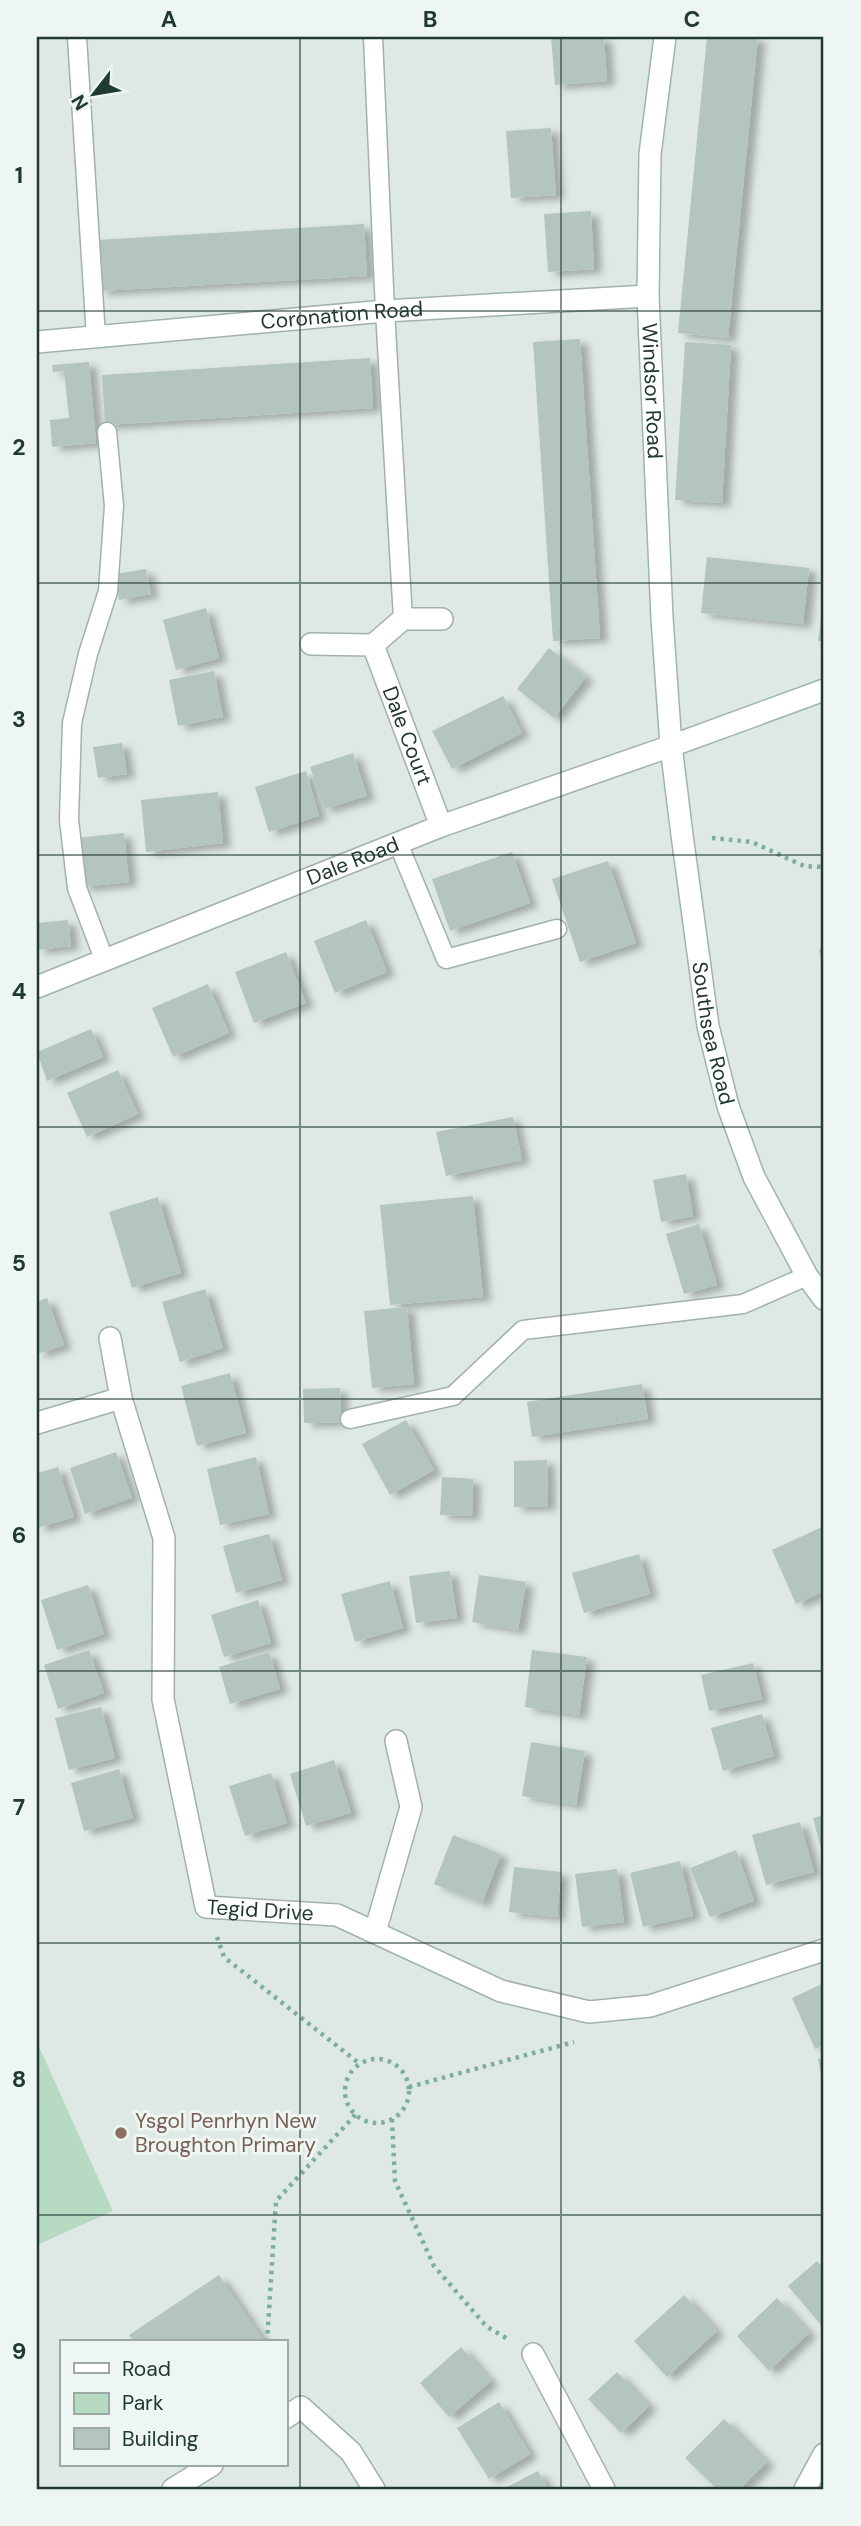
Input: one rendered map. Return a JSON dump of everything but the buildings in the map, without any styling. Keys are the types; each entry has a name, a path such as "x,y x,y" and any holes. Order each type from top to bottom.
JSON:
{"street":[{"name":"Windsor Road","path":"665,37 650,154 648,296 671,746"},
{"name":"Coronation Road","path":"37,342 385,311 648,296"},
{"path":"312,644 373,645 403,619 442,619"},
{"name":"Dale Court","path":"373,645 441,826"},
{"name":"Dale Road","path":"37,987 441,826 824,690"},
{"name":"Southsea Road","path":"671,746 708,1026 728,1107 754,1177 807,1276 824,1299"},
{"name":"Tegid Drive","path":"110,1338 121,1398 164,1538 163,1699 206,1907 337,1915 501,1991 589,2012 650,2006 824,1950"},
{"path":"37,1423 121,1398"},
{"path":"375,1932 411,1807 396,1741"},
{"path":"533,2354 604,2489"},
{"path":"287,2417 301,2407 351,2452 374,2489"},
{"path":"806,2489 824,2454"},
{"path":"173,2489 210,2466"}],"lane":[{"path":"77,37 96,337"},
{"path":"373,37 385,311 403,619"},
{"path":"104,959 77,888 69,820 72,723 88,654 108,591 114,506 107,432"},
{"path":"398,843 446,959 558,929"},
{"path":"350,1419 453,1396 523,1330 743,1304 807,1276"}],"path":[{"path":"682,835 752,842 804,866 824,867"},
{"path":"206,1907 224,1957 360,2064"},
{"path":"409,2087 578,2041"},
{"path":"381,2059 400,2068 409,2087 406,2105 392,2119 373,2123 356,2114 346,2098 348,2079 360,2064 381,2059"},
{"path":"267,2340 276,2201 356,2114"},
{"path":"392,2119 395,2181 434,2266 486,2327 533,2354"}],"green space":[{"path":"37,2042 113,2211 37,2245"}],"place":[{"name":"Ysgol Penrhyn New Broughton Primary","path":"121,2133"}]}
